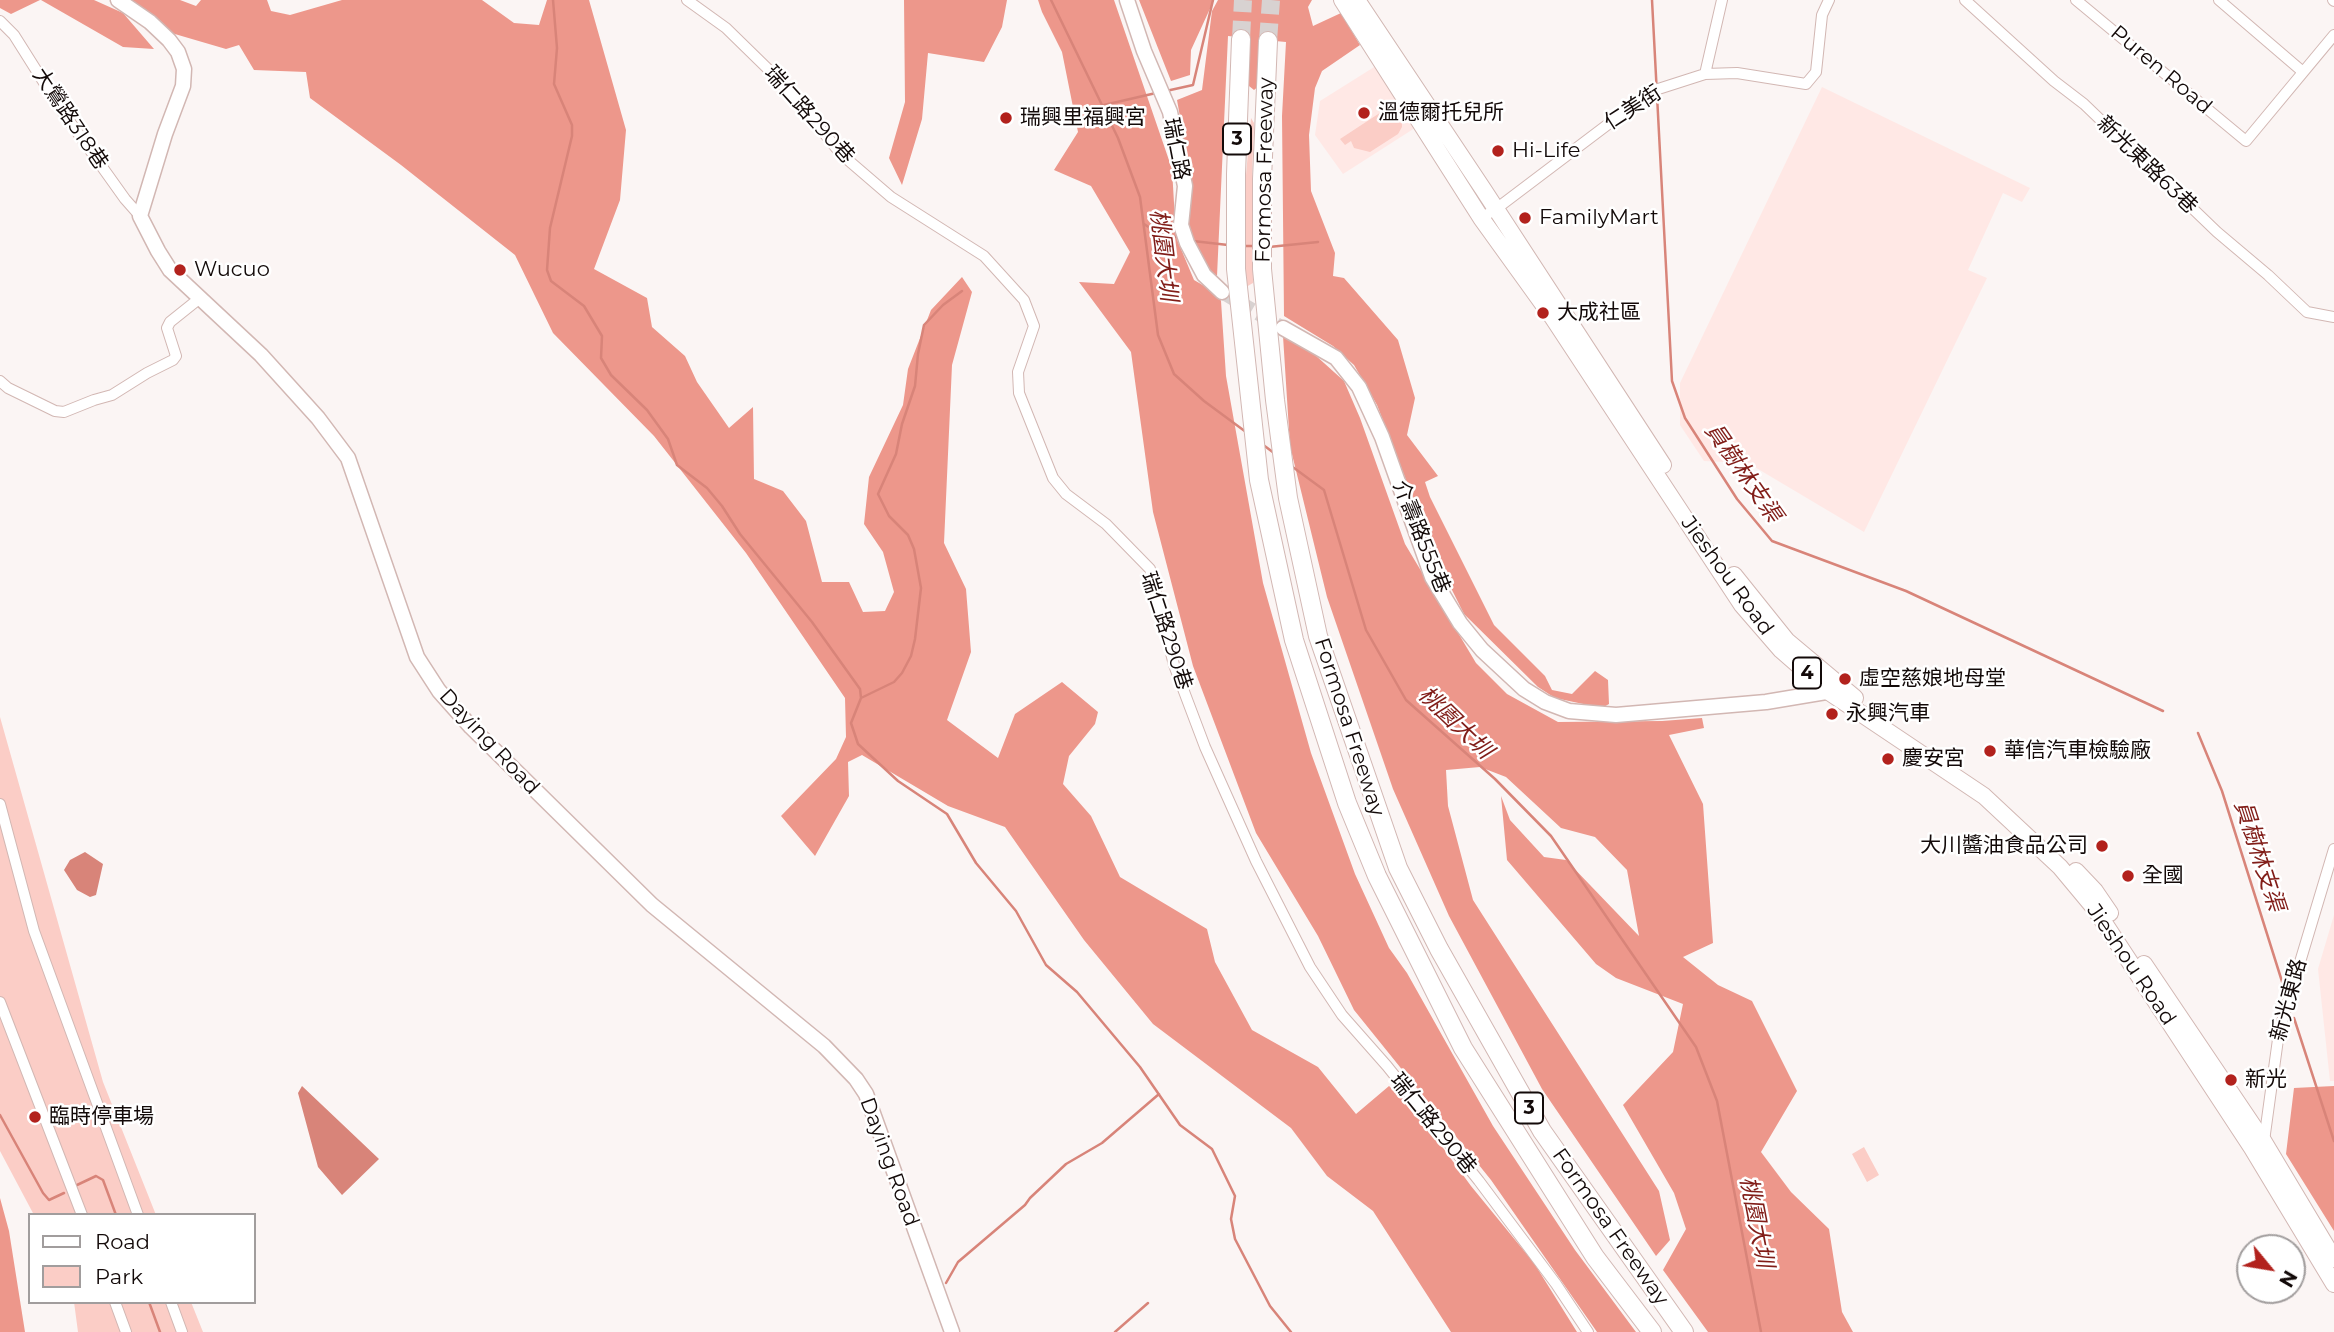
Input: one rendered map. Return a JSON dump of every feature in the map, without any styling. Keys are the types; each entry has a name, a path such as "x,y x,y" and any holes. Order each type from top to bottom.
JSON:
{"highway":[{"name":"Formosa Freeway","path":"1241,39 1236,246 1259,480 1294,640 1347,803 1377,876 1464,1048 1595,1257 1652,1332"},
{"name":"Formosa Freeway","path":"1268,41 1262,247 1275,400 1288,498 1318,636 1398,868 1445,960 1542,1131 1684,1332"},
{"path":"1239,100 1265,104"}],"main road":[{"name":"Jieshou Road","path":"1342,0 1481,218 1553,318 1742,605 1781,650 1836,691 2004,800 2095,891 2334,1259"},
{"name":"Jieshou Road","path":"1357,0 1737,580 1787,641 1836,691"},
{"name":"Jieshou Road","path":"2258,1145 2334,1284"}],"street":[{"path":"118,0 150,22 169,40 178,52 184,69 183,86 140,216"},
{"name":"瑞仁路290巷","path":"687,0 726,29 770,71 841,154 891,198 984,256 1024,299 1034,326 1018,372 1019,393 1053,478 1066,494 1106,524 1150,569 1174,665 1205,747 1256,861 1310,967 1342,1015 1387,1066 1479,1181 1588,1332"},
{"name":"瑞仁路","path":"1127,0 1144,51 1170,112 1185,186 1181,225 1204,275 1222,292"},
{"path":"1705,74 1721,0"},
{"name":"仁美街","path":"1481,218 1658,89 1705,74 1737,73 1806,85 1816,72 1822,15 1829,0"},
{"name":"新光東路63巷","path":"1965,0 2053,81 2084,104 2208,225 2291,295 2307,312 2334,317"},
{"name":"Puren Road","path":"2076,0 2246,141 2303,72"},
{"path":"2219,0 2303,72 2334,35"},
{"name":"大鶯路318巷","path":"0,22 14,35 60,108 140,216"},
{"name":"Daying Road","path":"140,216 170,270 261,355 318,418 348,458 417,657 439,691 479,735 652,905 824,1046 856,1079 866,1094 952,1332"},
{"path":"0,381 8,388 55,411 64,412 112,395 173,360 176,356 167,328 170,322 200,298"},
{"name":"介壽路555巷","path":"1283,328 1336,358 1359,387 1382,437 1432,577 1460,623 1482,650 1524,689 1545,702 1569,711 1616,715 1766,702 1836,691"},
{"path":"0,804 34,931 137,1213"},
{"name":"新光東路","path":"2258,1145 2279,1032 2334,849"},
{"path":"0,1002 81,1213"},
{"path":"116,1304 126,1332"},
{"path":"172,1304 182,1332"}],"shaded area":[{"path":"0,0 40,0 11,14 0,8"},
{"path":"41,0 94,0 123,13 154,49 123,47"},
{"path":"132,0 180,0 196,6 201,0 267,0 271,11 290,15 342,0 482,0 514,23 539,25 547,0 589,0 626,130 620,200 594,269 647,298 652,327 685,356 697,382 729,428 753,407 754,479 783,491 806,521 822,582 849,582 863,612 885,611 894,592 883,552 864,524 869,477 903,405 908,369 931,310 962,277 972,292 952,365 944,543 966,589 971,652 947,720 998,758 1015,714 1062,682 1098,712 1095,724 1069,756 1063,784 1091,816 1120,877 1207,929 1215,962 1252,1030 1318,1067 1356,1114 1389,1086 1413,1107 1471,1186 1534,1263 1577,1332 1451,1332 1373,1211 1327,1176 1291,1128 1153,1024 1084,940 1005,827 948,806 862,755 848,762 849,796 815,856 781,816 836,759 846,737 845,698 746,553 654,436 553,333 515,255 401,165 310,98 306,72 254,70 239,45 226,49 168,32"},
{"path":"904,0 1007,0 1002,27 984,62 928,53 922,119 902,185 889,158 905,102"},
{"path":"1038,0 1114,0 1172,169 1176,237 1194,280 1218,294 1221,301 1226,376 1263,583 1311,753 1355,874 1389,948 1407,973 1493,1126 1575,1250 1636,1332 1597,1332 1491,1180 1354,1010 1318,936 1256,833 1193,666 1153,512 1131,352 1079,282 1114,284 1130,252 1091,186 1054,170 1078,132 1062,52"},
{"path":"1139,0 1214,0 1191,50 1190,75 1171,81"},
{"path":"1218,0 1312,0 1308,7 1313,26 1341,13 1360,45 1322,71 1315,88 1309,135 1311,191 1335,253 1333,276 1344,278 1398,340 1415,398 1407,435 1438,476 1425,482 1430,497 1494,625 1545,676 1552,690 1572,694 1595,671 1608,680 1609,704 1602,708 1555,698 1538,687 1464,614 1436,558 1377,405 1354,365 1333,346 1284,316 1282,116 1286,42 1264,40 1259,86 1254,90 1249,86 1249,38 1228,36 1217,276 1206,271 1186,230 1192,184 1177,100 1202,90 1212,11"},
{"name":"溫德爾托兒所","path":"1379,64 1418,126 1343,174 1315,135 1320,101"},
{"path":"1822,87 2030,188 2022,202 2003,193 1968,270 1987,278 1864,532 1753,466 1746,463 1704,461 1680,425 1680,383"},
{"path":"1283,336 1304,345 1344,381 1405,544 1476,663 1507,694 1558,722 1702,718 1704,728 1669,735 1703,804 1713,943 1683,957 1718,985 1752,1001 1797,1091 1761,1152 1791,1192 1829,1229 1842,1312 1853,1332 1708,1332 1663,1270 1686,1229 1674,1193 1623,1105 1673,1052 1683,1004 1616,978 1596,964 1507,860 1501,796 1510,820 1544,857 1566,860 1639,936 1627,870 1595,837 1561,828 1506,777 1480,767 1446,770 1448,806 1473,900 1659,1191 1670,1240 1656,1256 1542,1089 1449,916 1393,789 1327,597 1290,446"},
{"path":"85,852 103,864 96,895 90,897 77,890 64,870 70,860"},
{"path":"2334,915 2334,1081 2330,1081 2318,969"},
{"path":"302,1086 379,1159 342,1195 318,1167 298,1093"},
{"path":"2334,1086 2334,1231 2286,1154 2294,1088"},
{"path":"0,1198 9,1231 25,1332 0,1332"}],"green space":[{"path":"1395,103 1399,109 1395,112 1402,122 1398,134 1370,152 1354,148 1351,141 1345,145 1340,139"},
{"path":"1251,118 1254,123 1253,283 1246,287 1246,175"},
{"path":"0,717 103,1082 155,1213 33,1213 0,1151"},
{"path":"1864,1147 1879,1175 1867,1182 1852,1154"},
{"path":"74,1304 192,1304 203,1332 78,1332"}],"waterway":[{"path":"553,0 557,48 554,84 572,125 572,136 550,228 547,270 551,281 584,306 602,336 601,358 611,375 647,410 668,439 677,465 707,488 722,506 740,534 812,622 860,689 861,698 851,723 858,744 898,781 947,814 976,863 1016,911 1046,965 1077,992 1140,1067 1180,1125 1212,1149 1235,1196 1231,1219 1235,1239 1270,1306 1291,1332"},
{"name":"桃園大圳","path":"1051,0 1118,138 1140,197 1158,335 1174,374 1204,401 1246,432"},
{"path":"1166,91 1193,85 1213,0"},
{"name":"員樹林支渠","path":"1652,0 1672,381 1685,418 1737,499 1772,541 1906,591 2163,711"},
{"path":"1104,105 1156,93"},
{"path":"1144,224 1156,232 1180,238"},
{"path":"1193,241 1228,245"},
{"path":"1269,247 1318,242"},
{"path":"1241,246 1256,246"},
{"path":"861,698 894,682 911,656 921,588 914,549 908,535 889,516 878,494 896,454 902,424 915,386 924,325 943,305 962,291"},
{"name":"桃園大圳","path":"1262,444 1274,453"},
{"name":"桃園大圳","path":"1290,465 1324,490 1366,630 1406,700 1495,779 1551,836 1696,1047 1717,1101 1761,1332"},
{"name":"員樹林支渠","path":"2198,733 2222,791 2285,991"},
{"name":"員樹林支渠","path":"2294,1018 2334,1141"},
{"path":"946,1283 958,1262 1025,1205 1066,1164 1102,1143 1159,1094"},
{"path":"0,1115 43,1193 49,1200 64,1193"},
{"path":"77,1185 96,1176 103,1180 115,1213"},
{"path":"1115,1332 1148,1303"},
{"path":"150,1304 160,1332"}],"tunnel":[{"path":"1241,39 1243,0"},
{"path":"1268,41 1271,0"},
{"path":"1222,292 1283,328"}],"place":[{"name":"溫德爾托兒所","path":"1364,113"},
{"name":"瑞興里福興宮","path":"1006,118"},
{"name":"Hi-Life","path":"1498,151"},
{"name":"FamilyMart","path":"1525,218"},
{"name":"Wucuo","path":"180,270"},
{"name":"大成社區","path":"1543,313"},
{"name":"虛空慈娘地母堂","path":"1845,679"},
{"name":"永興汽車","path":"1832,714"},
{"name":"華信汽車檢驗廠","path":"1990,751"},
{"name":"慶安宮","path":"1888,759"},
{"name":"大川醬油食品公司","path":"2102,846"},
{"name":"全國","path":"2128,876"},
{"name":"新光","path":"2231,1080"},
{"name":"臨時停車場","path":"35,1117"}]}
